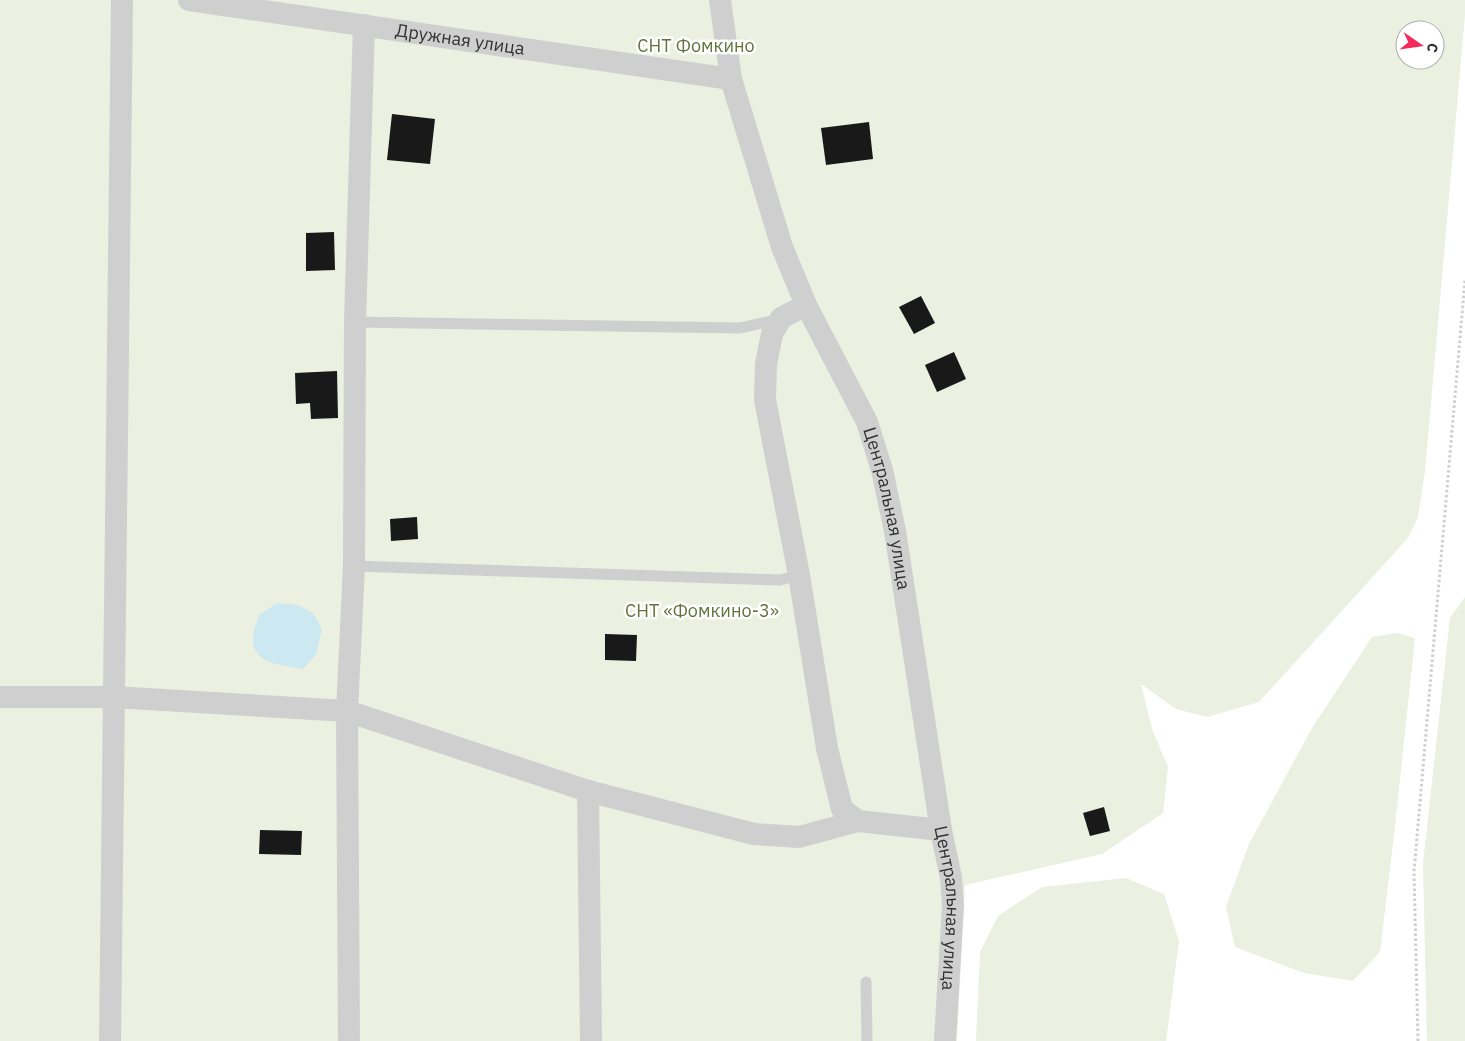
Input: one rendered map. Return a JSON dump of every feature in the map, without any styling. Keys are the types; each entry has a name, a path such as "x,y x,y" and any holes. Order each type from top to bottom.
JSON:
{"street":[{"path":"110,1041 122,0"},
{"name":"Дружная улица","path":"189,0 731,79"},
{"name":"Центральная улица","path":"720,0 731,79 782,247 806,305 867,422 882,470 895,530 941,830 951,878 953,905 945,1041"},
{"path":"349,1041 347,711 354,566 355,322 364,25"},
{"path":"806,305 781,318 772,334 766,364 765,400 799,575 827,748 842,809 858,820"},
{"path":"0,697 113,697 347,711 588,791 754,834 799,837 858,820 941,830"},
{"path":"588,791 591,1041"}],"lane":[{"path":"355,322 740,328 781,318"},
{"path":"354,566 780,580 799,575"},
{"path":"866,982 868,1041"}],"path":[{"path":"1418,1041 1414,872 1465,280"}],"green space":[{"name":"СНТ «Фомкино-3»","path":"0,0 1465,0 1425,471 1418,517 1408,538 1259,702 1207,717 1176,709 1141,684 1152,729 1168,767 1163,813 1102,854 965,885 957,1041 0,1041"},
{"path":"1465,597 1465,1041 1427,1041 1423,864 1450,618"},
{"path":"1397,633 1415,638 1380,952 1353,981 1304,973 1235,947 1226,907 1249,844 1312,728 1372,637"},
{"path":"1126,878 1164,894 1179,941 1166,1041 976,1041 980,952 998,916 1042,887"}],"water":[{"path":"277,603 298,605 313,613 322,629 316,655 303,669 279,665 263,659 254,647 253,635 259,615"}],"building":[{"path":"392,114 435,119 430,164 387,160"},
{"path":"869,122 873,159 826,165 821,128"},
{"path":"334,232 335,270 306,271 306,233"},
{"path":"921,296 935,323 914,334 899,307"},
{"path":"954,352 966,379 937,392 925,365"},
{"path":"337,371 338,418 311,419 310,403 296,404 295,373"},
{"path":"417,517 418,539 391,541 390,519"},
{"path":"605,634 637,635 636,661 605,660"},
{"path":"1104,807 1110,831 1090,836 1083,813"},
{"path":"260,830 302,831 301,855 259,854"}],"park label":[{"name":"СНТ Фомкино","path":"696,46"}]}
